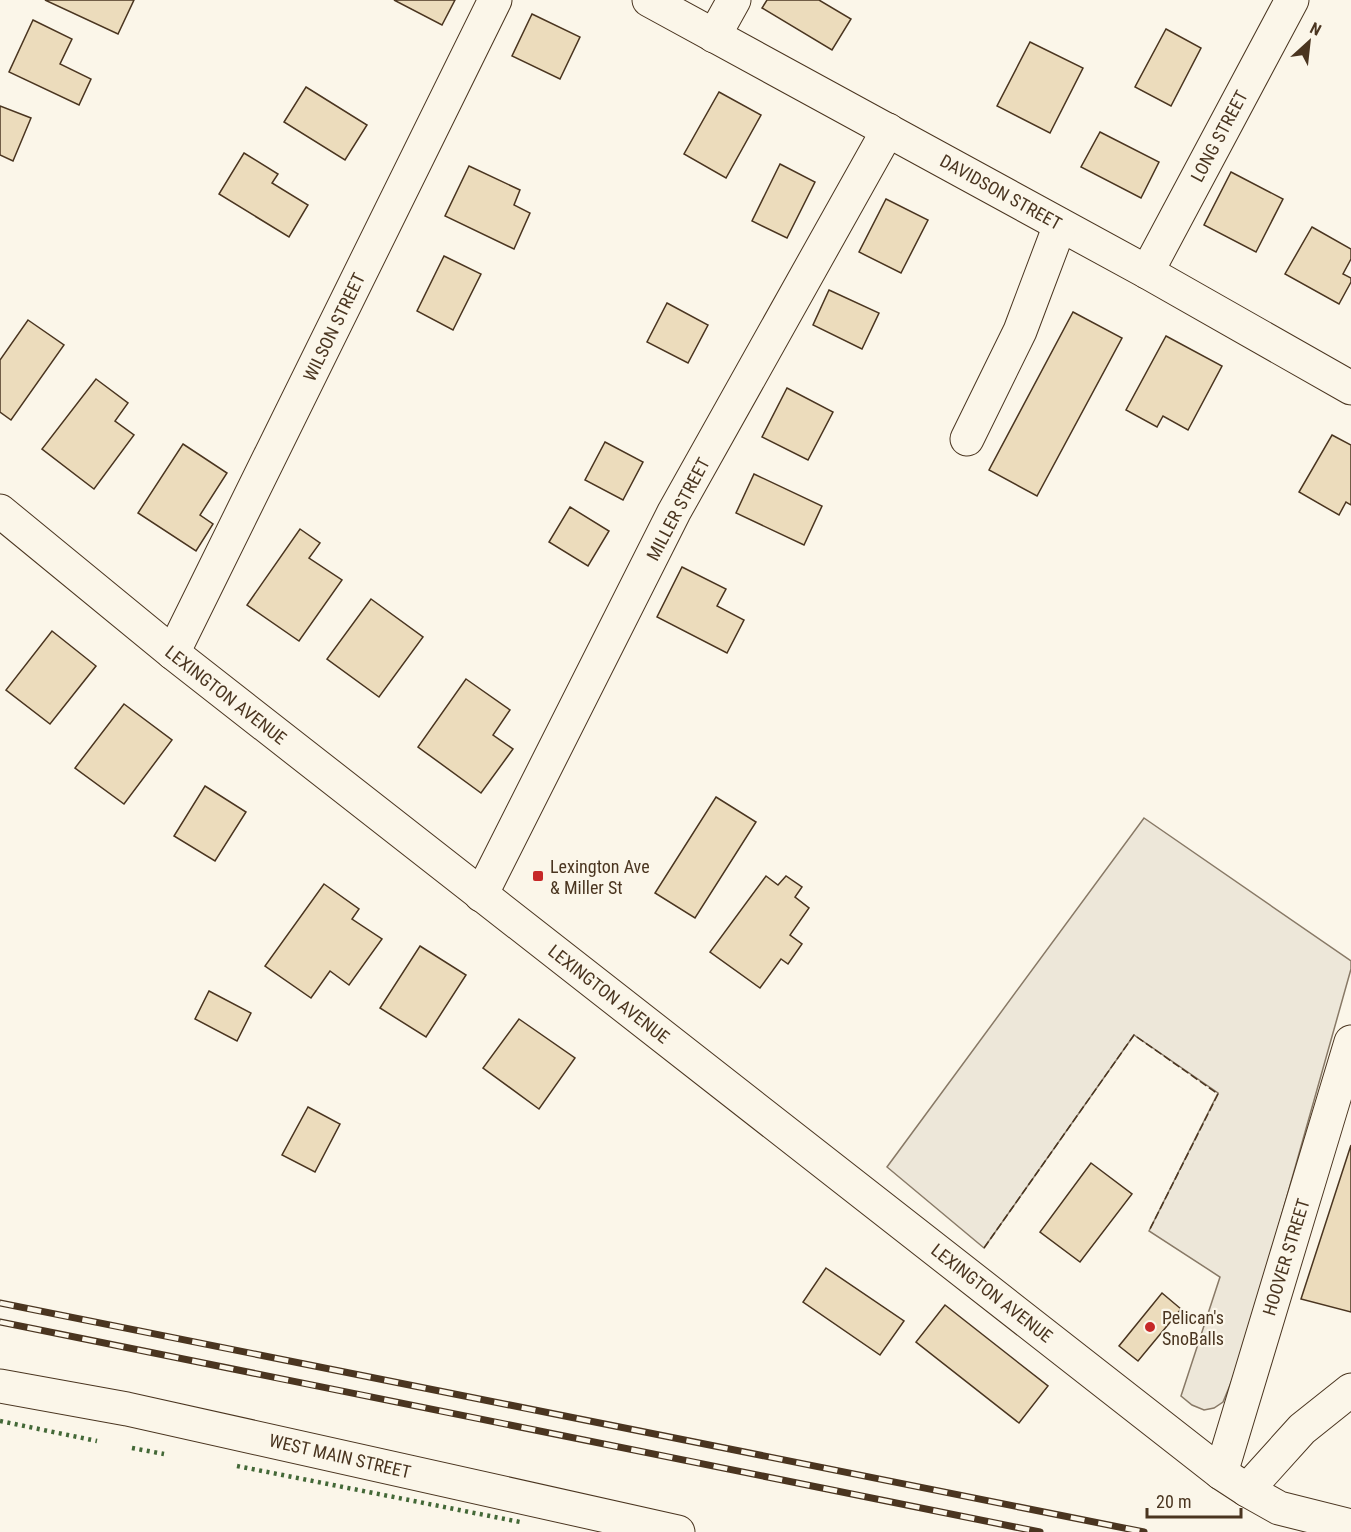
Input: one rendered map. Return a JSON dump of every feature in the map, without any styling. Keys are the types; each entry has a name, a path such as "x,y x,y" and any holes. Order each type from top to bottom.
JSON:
{"street":[{"name":"WILSON STREET","path":"173,653 495,0"},
{"name":"DAVIDSON STREET","path":"649,0 1147,272 1351,388"},
{"path":"714,36 734,0"},
{"name":"LONG STREET","path":"1147,272 1292,0"},
{"name":"MILLER STREET","path":"481,895 674,512 888,130"},
{"path":"967,440 1020,331 1060,225"},
{"name":"LEXINGTON AVENUE","path":"0,511 173,653 1234,1481"},
{"name":"HOOVER STREET","path":"1234,1481 1351,1042"},
{"name":"WEST MAIN STREET","path":"0,1386 127,1409 626,1528 678,1532"},
{"path":"1351,1390 1234,1481 1279,1508 1351,1526"}],"shaded area":[{"path":"1144,818 1351,961 1351,969 1242,1356 1223,1402 1214,1408 1204,1410 1192,1405 1181,1396 1220,1277 1149,1231 1218,1093 1134,1035 984,1248 887,1167"}],"building":[{"path":"45,0 134,0 118,34"},
{"path":"394,0 455,0 442,25"},
{"path":"767,0 819,0 851,19 832,50 762,8"},
{"path":"532,14 580,37 560,79 512,56"},
{"path":"33,20 72,39 60,64 91,79 79,105 9,72"},
{"path":"1166,29 1201,48 1171,106 1135,87"},
{"path":"1030,42 1083,68 1050,133 997,106"},
{"path":"306,87 367,125 345,160 284,122"},
{"path":"719,92 761,115 726,178 684,154"},
{"path":"0,106 31,118 13,161 0,155"},
{"path":"1100,132 1159,162 1141,198 1081,167"},
{"path":"244,153 278,174 272,183 308,205 289,237 219,194"},
{"path":"780,164 815,182 787,238 752,221"},
{"path":"469,166 520,190 514,205 530,213 514,249 445,216"},
{"path":"1231,172 1283,199 1256,252 1204,225"},
{"path":"886,199 928,220 901,273 859,252"},
{"path":"1312,227 1351,249 1351,259 1343,274 1351,278 1351,282 1339,304 1285,274"},
{"path":"444,256 481,274 453,330 417,311"},
{"path":"829,290 879,313 862,349 813,325"},
{"path":"667,303 708,325 688,363 647,342"},
{"path":"1073,312 1122,338 1037,496 989,470"},
{"path":"28,320 64,345 11,420 0,412 0,360"},
{"path":"1166,336 1222,366 1188,430 1163,416 1157,427 1126,410"},
{"path":"96,379 128,403 115,421 134,435 94,489 42,449"},
{"path":"787,388 833,412 808,460 762,437"},
{"path":"1332,435 1351,445 1351,505 1346,502 1339,515 1299,492"},
{"path":"605,442 643,462 623,500 585,480"},
{"path":"183,444 227,473 200,515 213,524 196,551 138,513"},
{"path":"754,474 822,506 804,545 736,513"},
{"path":"570,507 609,531 588,566 549,542"},
{"path":"300,529 320,543 309,558 342,580 299,641 247,605"},
{"path":"682,567 726,589 717,606 744,620 727,653 657,617"},
{"path":"371,599 423,637 379,697 327,659"},
{"path":"52,631 96,666 50,724 6,690"},
{"path":"466,679 510,710 493,735 513,749 481,793 418,747"},
{"path":"124,704 172,740 124,804 75,768"},
{"path":"205,786 246,812 215,861 174,836"},
{"path":"716,797 756,822 695,918 655,893"},
{"path":"766,876 778,885 786,876 802,887 795,897 809,908 790,935 802,944 788,964 781,959 760,988 710,952"},
{"path":"324,884 359,909 352,919 382,939 349,985 330,971 311,998 265,966"},
{"path":"420,946 466,975 426,1037 380,1008"},
{"path":"209,991 251,1013 237,1041 195,1019"},
{"path":"519,1019 575,1058 539,1109 483,1068"},
{"path":"308,1107 340,1124 315,1172 282,1155"},
{"path":"1351,1145 1351,1312 1301,1299"},
{"path":"1091,1163 1132,1194 1080,1262 1040,1232"},
{"path":"826,1268 904,1321 880,1355 803,1302"},
{"name":"Pelican's SnoBalls","path":"1162,1293 1181,1309 1138,1361 1119,1346"},
{"path":"945,1305 1048,1386 1019,1423 916,1342"}],"railway":[{"path":"0,1303 1144,1532"},
{"path":"0,1322 1040,1532"}],"hedge":[{"path":"0,1421 97,1441"},
{"path":"132,1448 164,1454"},
{"path":"237,1466 520,1522"}],"fence":[{"path":"984,1248 1134,1035 1218,1094 1149,1231"}],"place":[{"name":"Lexington Ave & Miller St","path":"538,876"},
{"name":"Pelican's SnoBalls","path":"1150,1327"}]}
